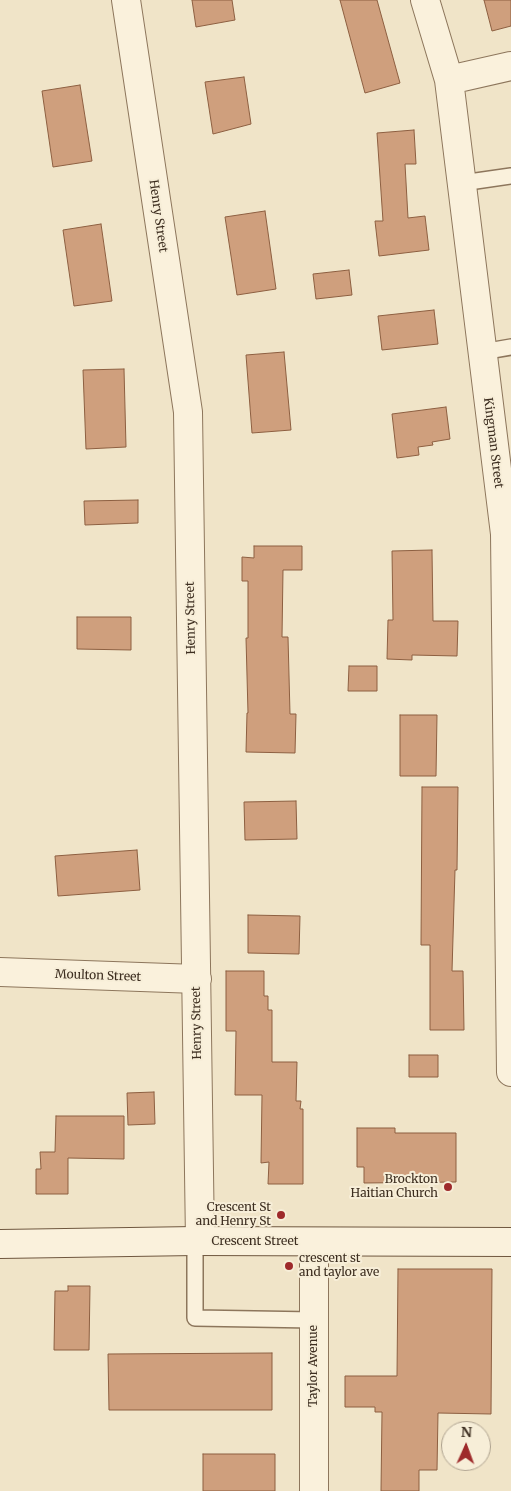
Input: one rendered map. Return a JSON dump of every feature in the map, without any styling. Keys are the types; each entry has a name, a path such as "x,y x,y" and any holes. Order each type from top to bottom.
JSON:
{"street":[{"name":"Henry Street","path":"126,0 188,412 197,979 198,1241"},
{"name":"Kingman Street","path":"425,0 449,80 505,534 511,1072"},
{"path":"449,80 511,66"},
{"name":"Moulton Street","path":"0,972 197,979"},
{"name":"Crescent Street","path":"0,1244 198,1241 511,1242"},
{"name":"Taylor Avenue","path":"314,1242 314,1491"}],"lane":[{"path":"462,184 511,176"},
{"path":"482,352 511,348"},
{"path":"198,1241 195,1318 314,1320"}],"building":[{"path":"192,0 232,0 235,20 196,27"},
{"path":"340,0 377,0 400,83 365,93"},
{"path":"484,0 511,0 511,26 492,31"},
{"path":"244,77 251,124 213,134 205,82"},
{"path":"80,85 92,161 53,167 42,91"},
{"path":"414,130 416,164 405,164 408,218 425,216 429,250 379,256 375,221 383,221 377,133"},
{"path":"265,211 276,289 237,295 225,217"},
{"path":"101,224 112,301 74,306 63,230"},
{"path":"349,270 352,295 316,299 313,274"},
{"path":"434,310 438,344 382,350 378,316"},
{"path":"284,352 291,430 252,433 246,355"},
{"path":"124,369 126,447 86,449 83,370"},
{"path":"446,407 450,439 432,442 433,445 418,447 419,455 397,458 392,414"},
{"path":"138,500 138,523 85,525 84,501"},
{"path":"254,546 302,546 302,570 283,570 282,637 288,637 290,714 296,714 295,753 246,752 248,713 246,638 248,638 248,581 242,581 242,557 254,558"},
{"path":"432,550 433,621 458,621 457,656 412,655 412,660 387,659 388,620 393,620 392,551"},
{"path":"77,617 131,617 131,650 77,649"},
{"path":"349,666 377,666 377,691 348,691"},
{"path":"400,715 437,715 436,776 400,776"},
{"path":"422,787 458,787 457,870 455,870 452,971 463,971 464,1030 430,1030 430,945 421,945"},
{"path":"296,801 297,839 245,840 244,802"},
{"path":"137,850 140,890 58,896 55,856"},
{"path":"248,915 300,916 299,954 248,953"},
{"path":"226,971 264,971 264,996 268,996 268,1010 272,1010 272,1062 297,1062 296,1101 301,1101 300,1109 303,1109 303,1184 268,1184 269,1162 261,1163 262,1095 235,1095 236,1031 226,1031"},
{"path":"409,1055 438,1055 438,1077 409,1077"},
{"path":"154,1092 155,1124 128,1125 127,1093"},
{"path":"56,1116 124,1116 124,1159 68,1158 68,1194 36,1194 36,1169 41,1169 40,1152 55,1152"},
{"path":"357,1128 395,1128 395,1133 456,1133 456,1182 364,1183 364,1167 357,1167"},
{"path":"398,1269 492,1269 491,1414 438,1413 437,1470 419,1470 419,1491 381,1491 382,1412 375,1412 375,1407 345,1407 345,1376 397,1376"},
{"path":"68,1286 90,1286 89,1350 54,1350 55,1291 68,1291"},
{"path":"272,1353 272,1410 109,1410 108,1354"},
{"path":"203,1454 275,1454 275,1491 203,1491"}],"place":[{"name":"Brockton Haitian Church","path":"448,1187"},
{"name":"Crescent St and Henry St","path":"281,1215"},
{"name":"crescent st and taylor ave","path":"289,1266"}]}
